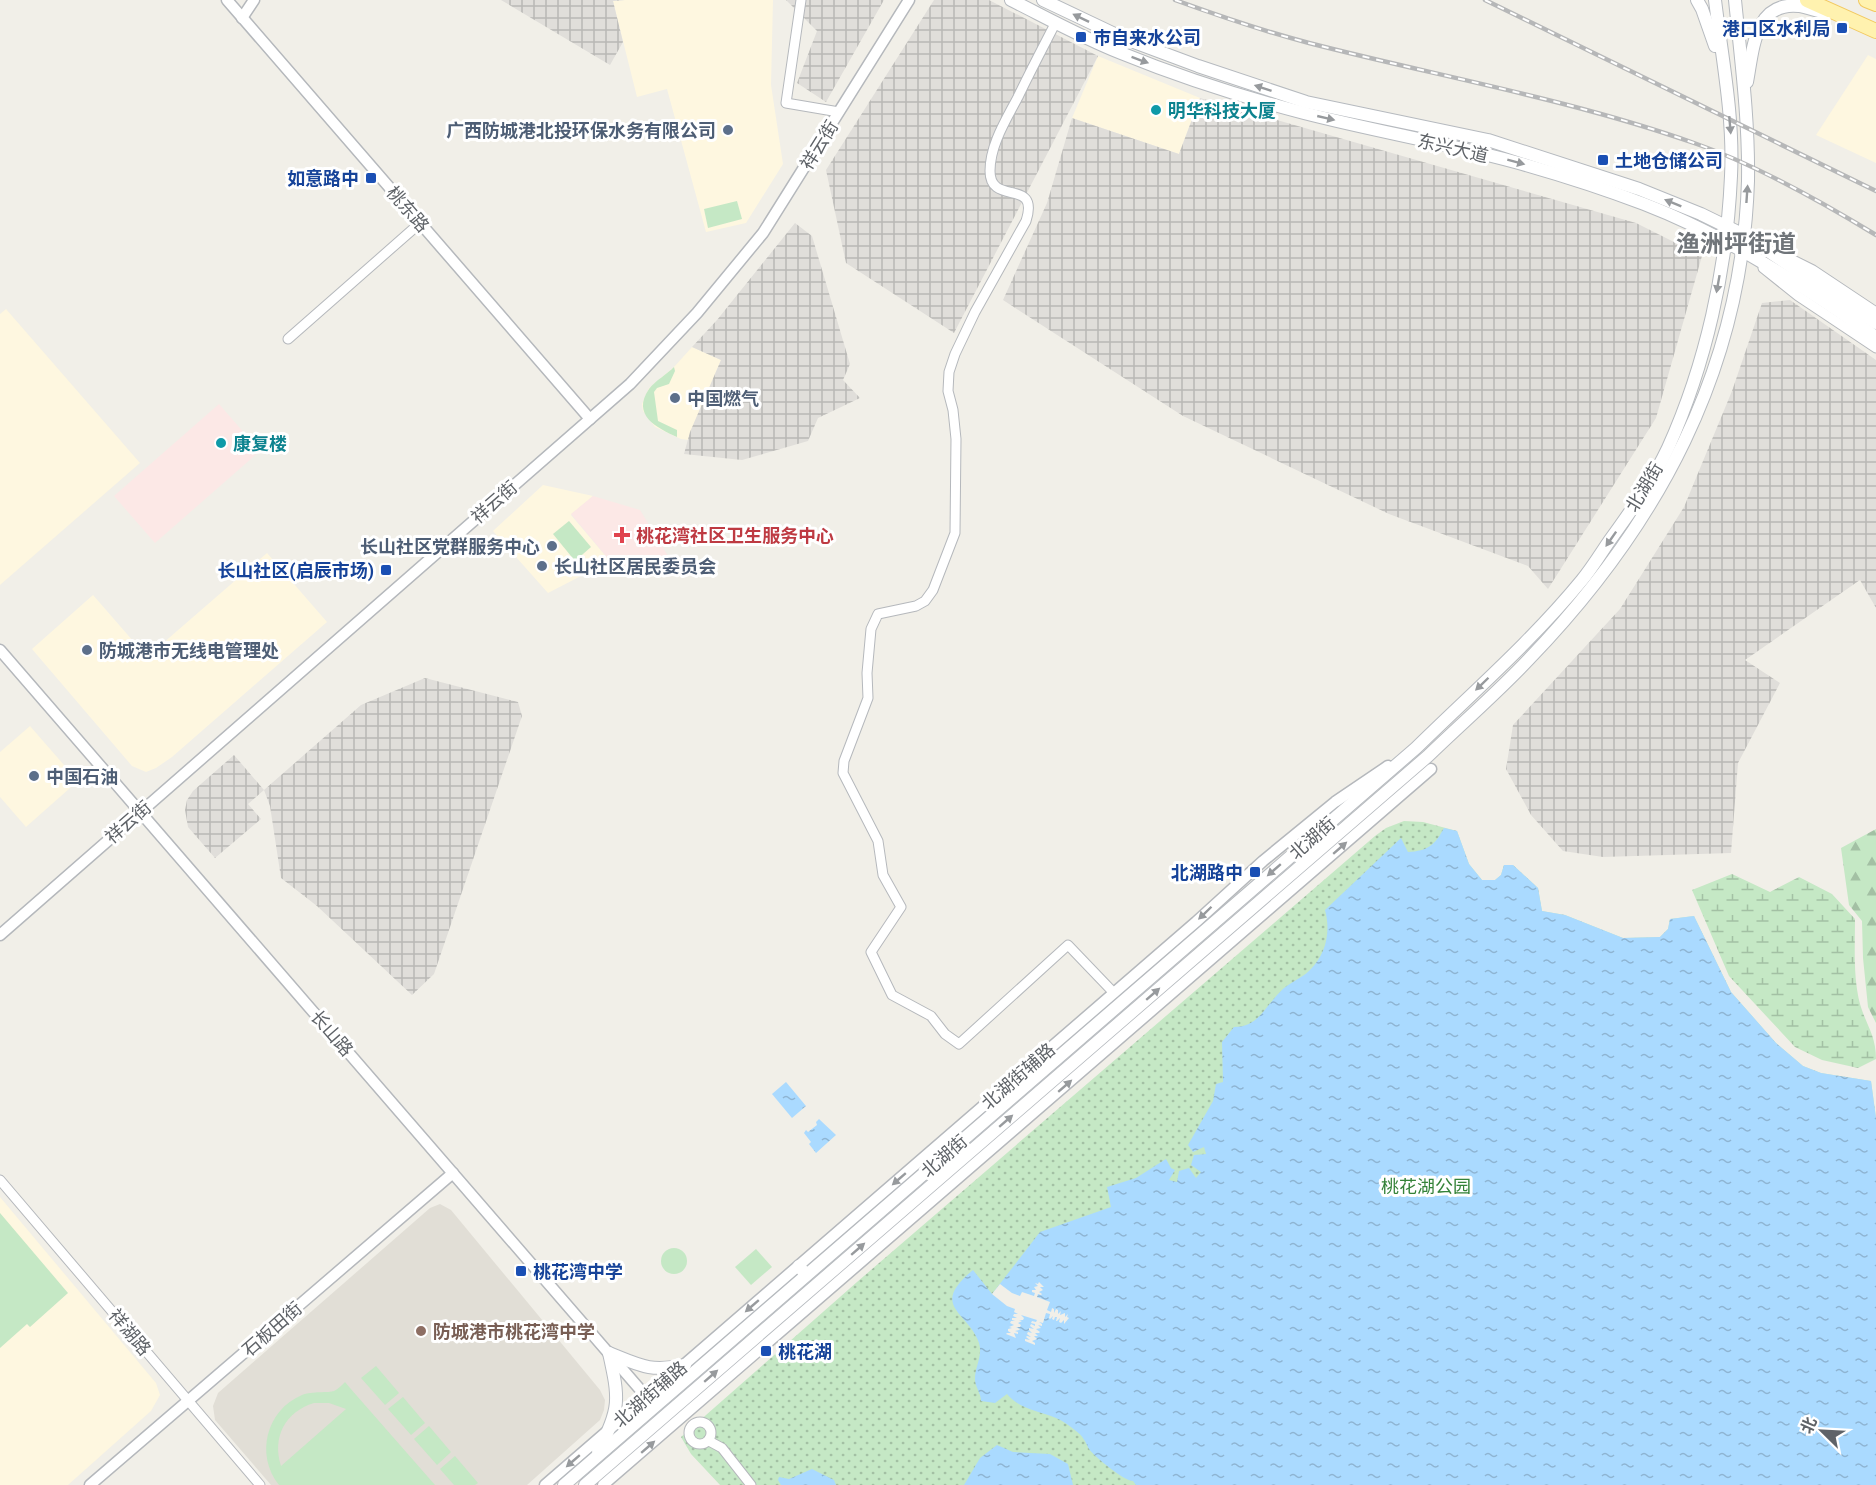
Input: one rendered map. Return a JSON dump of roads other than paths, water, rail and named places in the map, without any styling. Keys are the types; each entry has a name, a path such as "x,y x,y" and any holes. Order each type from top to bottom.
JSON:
{"main road":[{"name":"东兴大道","path":"1011,0 1119,52 1194,80 1303,113 1513,161 1646,205 1697,227 1743,252 1838,310 1876,338"},
{"name":"东兴大道","path":"1043,0 1123,39 1306,102 1488,140 1639,189 1744,235 1876,323"},
{"path":"1696,0 1702,9 1723,67"},
{"name":"北湖街","path":"564,1485 593,1460 651,1401 802,1270 1154,967 1416,748 1536,631 1582,580 1632,509 1667,448 1697,374 1712,314 1725,242 1731,176 1730,128 1715,0"},
{"name":"北湖街","path":"585,1485 672,1418 1428,756 1529,660 1582,601 1630,537 1673,467 1700,410 1721,351 1743,252 1748,182 1748,123 1735,0"},
{"path":"1807,0 1876,31"},
{"path":"1866,0 1876,4"},
{"path":"1745,95 1758,30 1764,19 1774,11 1799,6 1845,17"},
{"path":"609,1353 640,1366 651,1368 662,1369 685,1365"},
{"path":"593,1460 610,1428 616,1407 617,1390 609,1353"}],"street":[{"name":"桃东路","path":"227,0 590,419"},
{"path":"242,18 254,0"},
{"path":"801,0 786,103 839,112"},
{"name":"祥云街","path":"0,934 630,384 735,269 763,233 909,0"},
{"path":"1056,22 996,140 990,171 993,183 1001,190 1023,194 1027,197 1029,213 975,312 949,372 948,391 953,410 956,439 955,533 933,590 925,601 916,606 878,614 871,629 867,673 868,698 844,761 843,773 878,842 883,875 901,907 871,952 892,995 931,1016 945,1034 959,1044 1068,945 1114,993"},
{"path":"288,339 420,223"},
{"path":"1744,235 1813,270 1876,312"},
{"path":"1743,252 1798,296 1876,348"},
{"path":"1813,270 1845,301"},
{"name":"长山路","path":"0,650 651,1401 672,1418"},
{"path":"603,1485 672,1418 1431,769"},
{"name":"北湖街辅路","path":"1051,1055 1114,993 1154,967"},
{"name":"石板田街","path":"90,1485 453,1173"},
{"name":"祥湖路","path":"0,1180 260,1485"},
{"name":"北湖街辅路","path":"545,1485 610,1428 651,1401 685,1365 802,1270"},
{"path":"672,1418 690,1428"},
{"path":"709,1442 712,1435 709,1425 699,1422 690,1428 689,1435 693,1442 700,1445 709,1442 722,1448 751,1485"}],"water":[{"name":"桃花湖公园","path":"1444,828 1457,831 1469,864 1482,880 1495,880 1501,875 1504,865 1513,865 1538,888 1542,911 1565,915 1623,938 1660,937 1668,929 1670,919 1694,916 1731,992 1776,1043 1803,1066 1821,1073 1871,1081 1876,1118 1876,1485 1136,1485 1103,1463 1089,1449 1080,1435 1056,1418 1023,1406 1007,1394 995,1403 981,1401 975,1379 980,1352 979,1343 974,1332 955,1309 952,1301 960,1282 973,1270 992,1294 1040,1232 1111,1207 1107,1187 1136,1178 1166,1159 1171,1168 1175,1170 1169,1180 1177,1182 1179,1171 1189,1168 1196,1178 1201,1172 1191,1165 1194,1155 1206,1154 1204,1147 1193,1152 1188,1145 1213,1101 1216,1084 1223,1082 1222,1042 1234,1027 1249,1024 1255,1020 1283,989 1315,964 1326,942 1325,910 1401,838 1408,852 1421,850 1434,843"},
{"path":"786,1082 806,1106 792,1118 772,1094"},
{"path":"819,1119 836,1135 816,1153 804,1133 817,1125 816,1122"},
{"path":"997,1445 1013,1452 1050,1454 1068,1464 1073,1485 964,1485 980,1458"},
{"path":"812,1469 834,1480 836,1485 781,1485 778,1480 779,1477 789,1479"}],"railway":[{"path":"1175,0 1292,38 1599,113 1647,127 1717,152 1787,184 1876,235"},
{"path":"1485,0 1876,191"}],"place":[{"name":"港口区水利局","path":"1842,28"},
{"name":"巿自来水公司","path":"1081,37"},
{"name":"明华科技大厦","path":"1156,110"},
{"name":"广西防城港北投环保水务有限公司","path":"728,130"},
{"name":"土地仓储公司","path":"1603,160"},
{"name":"如意路中","path":"371,178"},
{"name":"中国燃气","path":"675,398"},
{"name":"康复楼","path":"221,443"},
{"name":"桃花湾社区卫生服务中心","path":"622,535"},
{"name":"长山社区党群服务中心","path":"552,546"},
{"name":"长山社区居民委员会","path":"542,566"},
{"name":"长山社区(启辰市场)","path":"386,570"},
{"name":"防城港市无线电管理处","path":"87,650"},
{"name":"中国石油","path":"34,776"},
{"name":"北湖路中","path":"1255,872"},
{"name":"桃花湾中学","path":"521,1271"},
{"name":"防城港市桃花湾中学","path":"421,1331"},
{"name":"桃花湖","path":"766,1351"}],"district":[{"name":"渔洲坪街道","path":"1736,244"}]}
